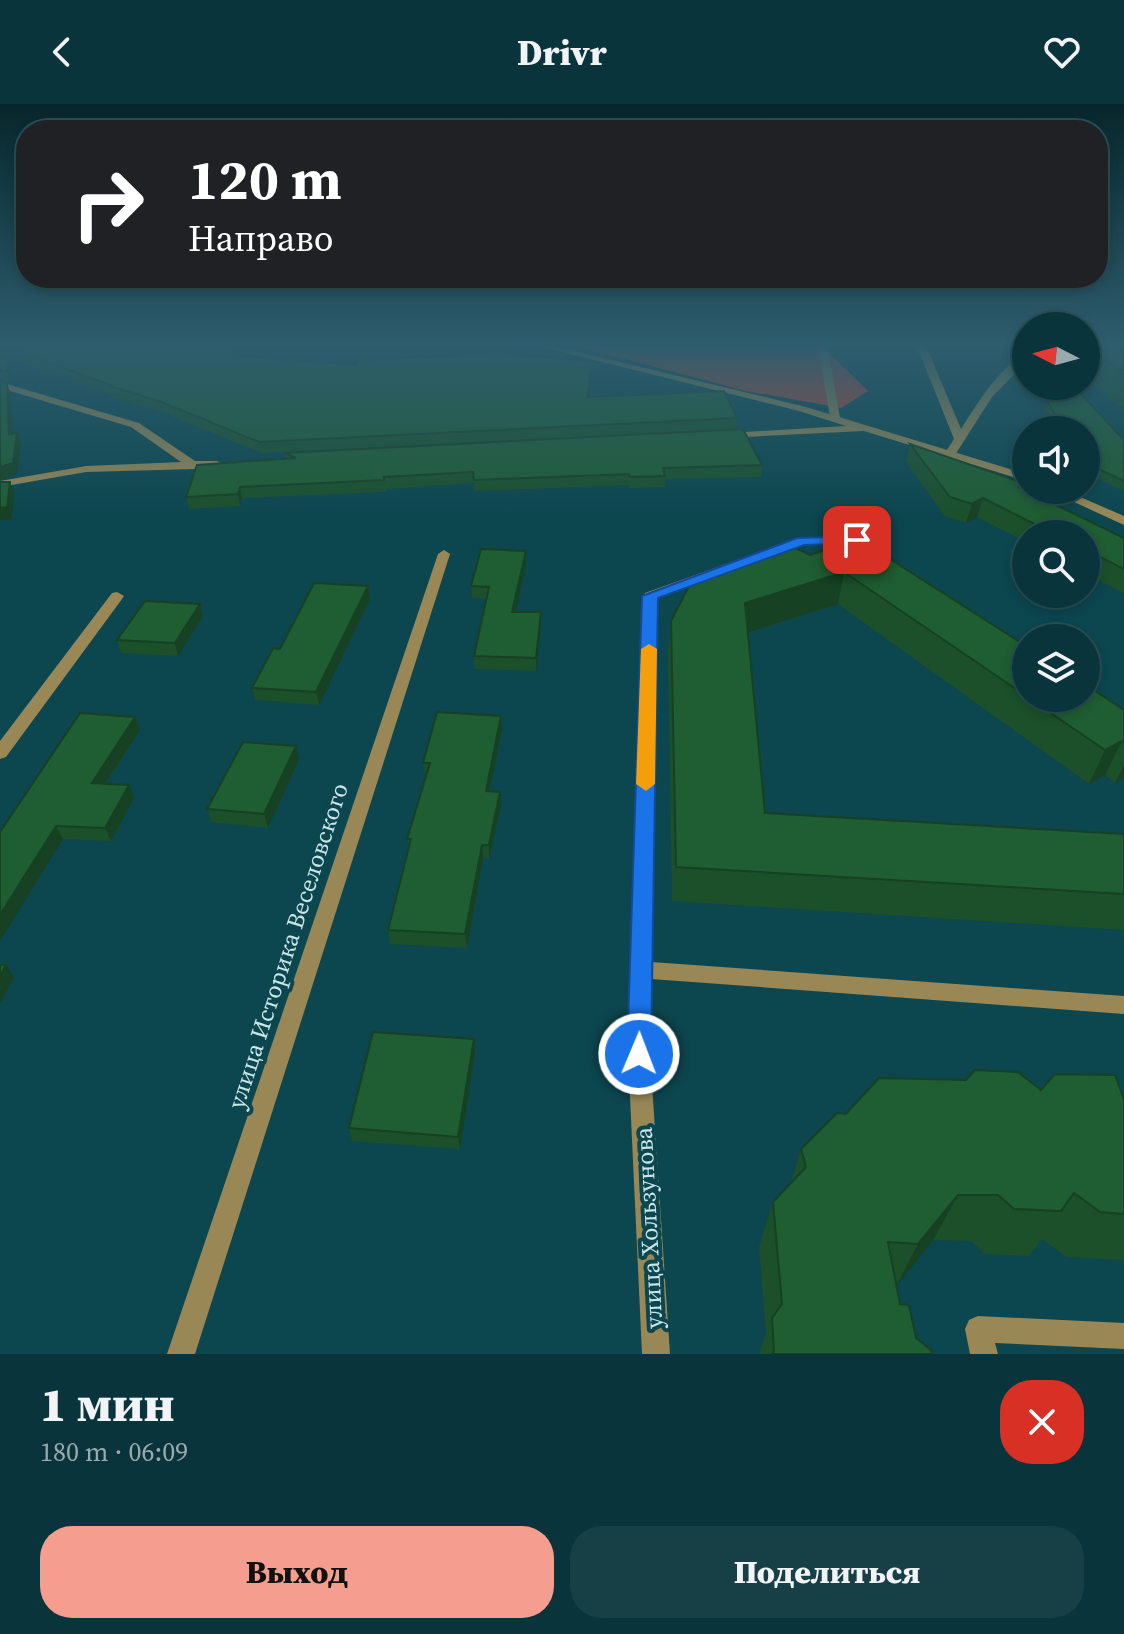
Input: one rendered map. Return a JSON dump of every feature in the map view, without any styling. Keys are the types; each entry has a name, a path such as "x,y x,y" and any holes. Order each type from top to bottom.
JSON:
{"street":[{"path":"60,401 135,425 194,466"},
{"path":"767,401 869,428 1012,473"},
{"path":"832,401 835,418"},
{"path":"944,401 959,438"},
{"path":"951,453 984,401"},
{"path":"712,436 869,428"},
{"path":"0,484 86,469 226,464"},
{"path":"1086,504 1124,521"},
{"name":"улица Хользунова","path":"656,1354 639,1054 650,596 802,541 857,540 896,565"},
{"name":"улица Историка Веселовского","path":"181,1354 444,554"},
{"path":"0,753 117,596"},
{"path":"641,970 1124,1005"},
{"path":"984,1354 978,1329 1124,1336"}],"shaded area":[{"path":"804,401 852,401 841,408"}],"building":[{"path":"0,401 8,401 9,434 17,433 13,463 0,467"},
{"path":"160,401 729,401 737,418 259,442"},
{"path":"1047,401 1088,401 1124,440 1124,481 1100,470 1100,416 1056,416"},
{"path":"743,429 762,465 663,468 665,476 630,477 629,474 474,480 473,472 240,487 238,494 186,497 197,465 296,458 285,453"},
{"path":"910,444 1012,479 1012,504 1054,504 1087,520 1026,520 983,498 972,504 950,497"},
{"path":"0,482 10,482 7,507 0,508"},
{"path":"1100,526 1124,538 1124,569 1100,557"},
{"path":"865,543 1012,637 1012,686 844,572 745,603 765,813 1124,834 1124,894 676,867 671,621 691,582 796,548 810,555 825,550 832,554"},
{"path":"481,549 526,551 512,612 541,612 536,658 474,656 489,587 471,586"},
{"path":"314,583 368,586 316,692 252,688 273,648 280,649"},
{"path":"145,601 200,604 175,643 117,640"},
{"path":"1100,694 1124,710 1124,743 1122,741 1105,750 1049,712 1100,712"},
{"path":"437,712 501,716 486,791 500,792 489,845 482,845 465,934 388,930 411,839 407,839 430,763 423,763"},
{"path":"80,713 135,717 92,783 129,785 105,828 56,826 0,915 0,832"},
{"path":"243,742 296,746 264,814 207,809"},
{"path":"373,1032 474,1039 458,1137 349,1128"},
{"path":"975,1070 1018,1072 1041,1090 1055,1074 1115,1075 1124,1099 1124,1214 1100,1212 1074,1193 1061,1211 1014,1209 998,1195 958,1195 918,1244 888,1242 900,1304 909,1305 916,1338 932,1354 772,1354 772,1318 782,1304 773,1202 806,1167 801,1149 837,1113 846,1114 879,1078 966,1080"}],"slow traffic":[{"path":"646,784 649,649"}],"route":[{"path":"639,1054 650,596 802,541 857,540"}]}
